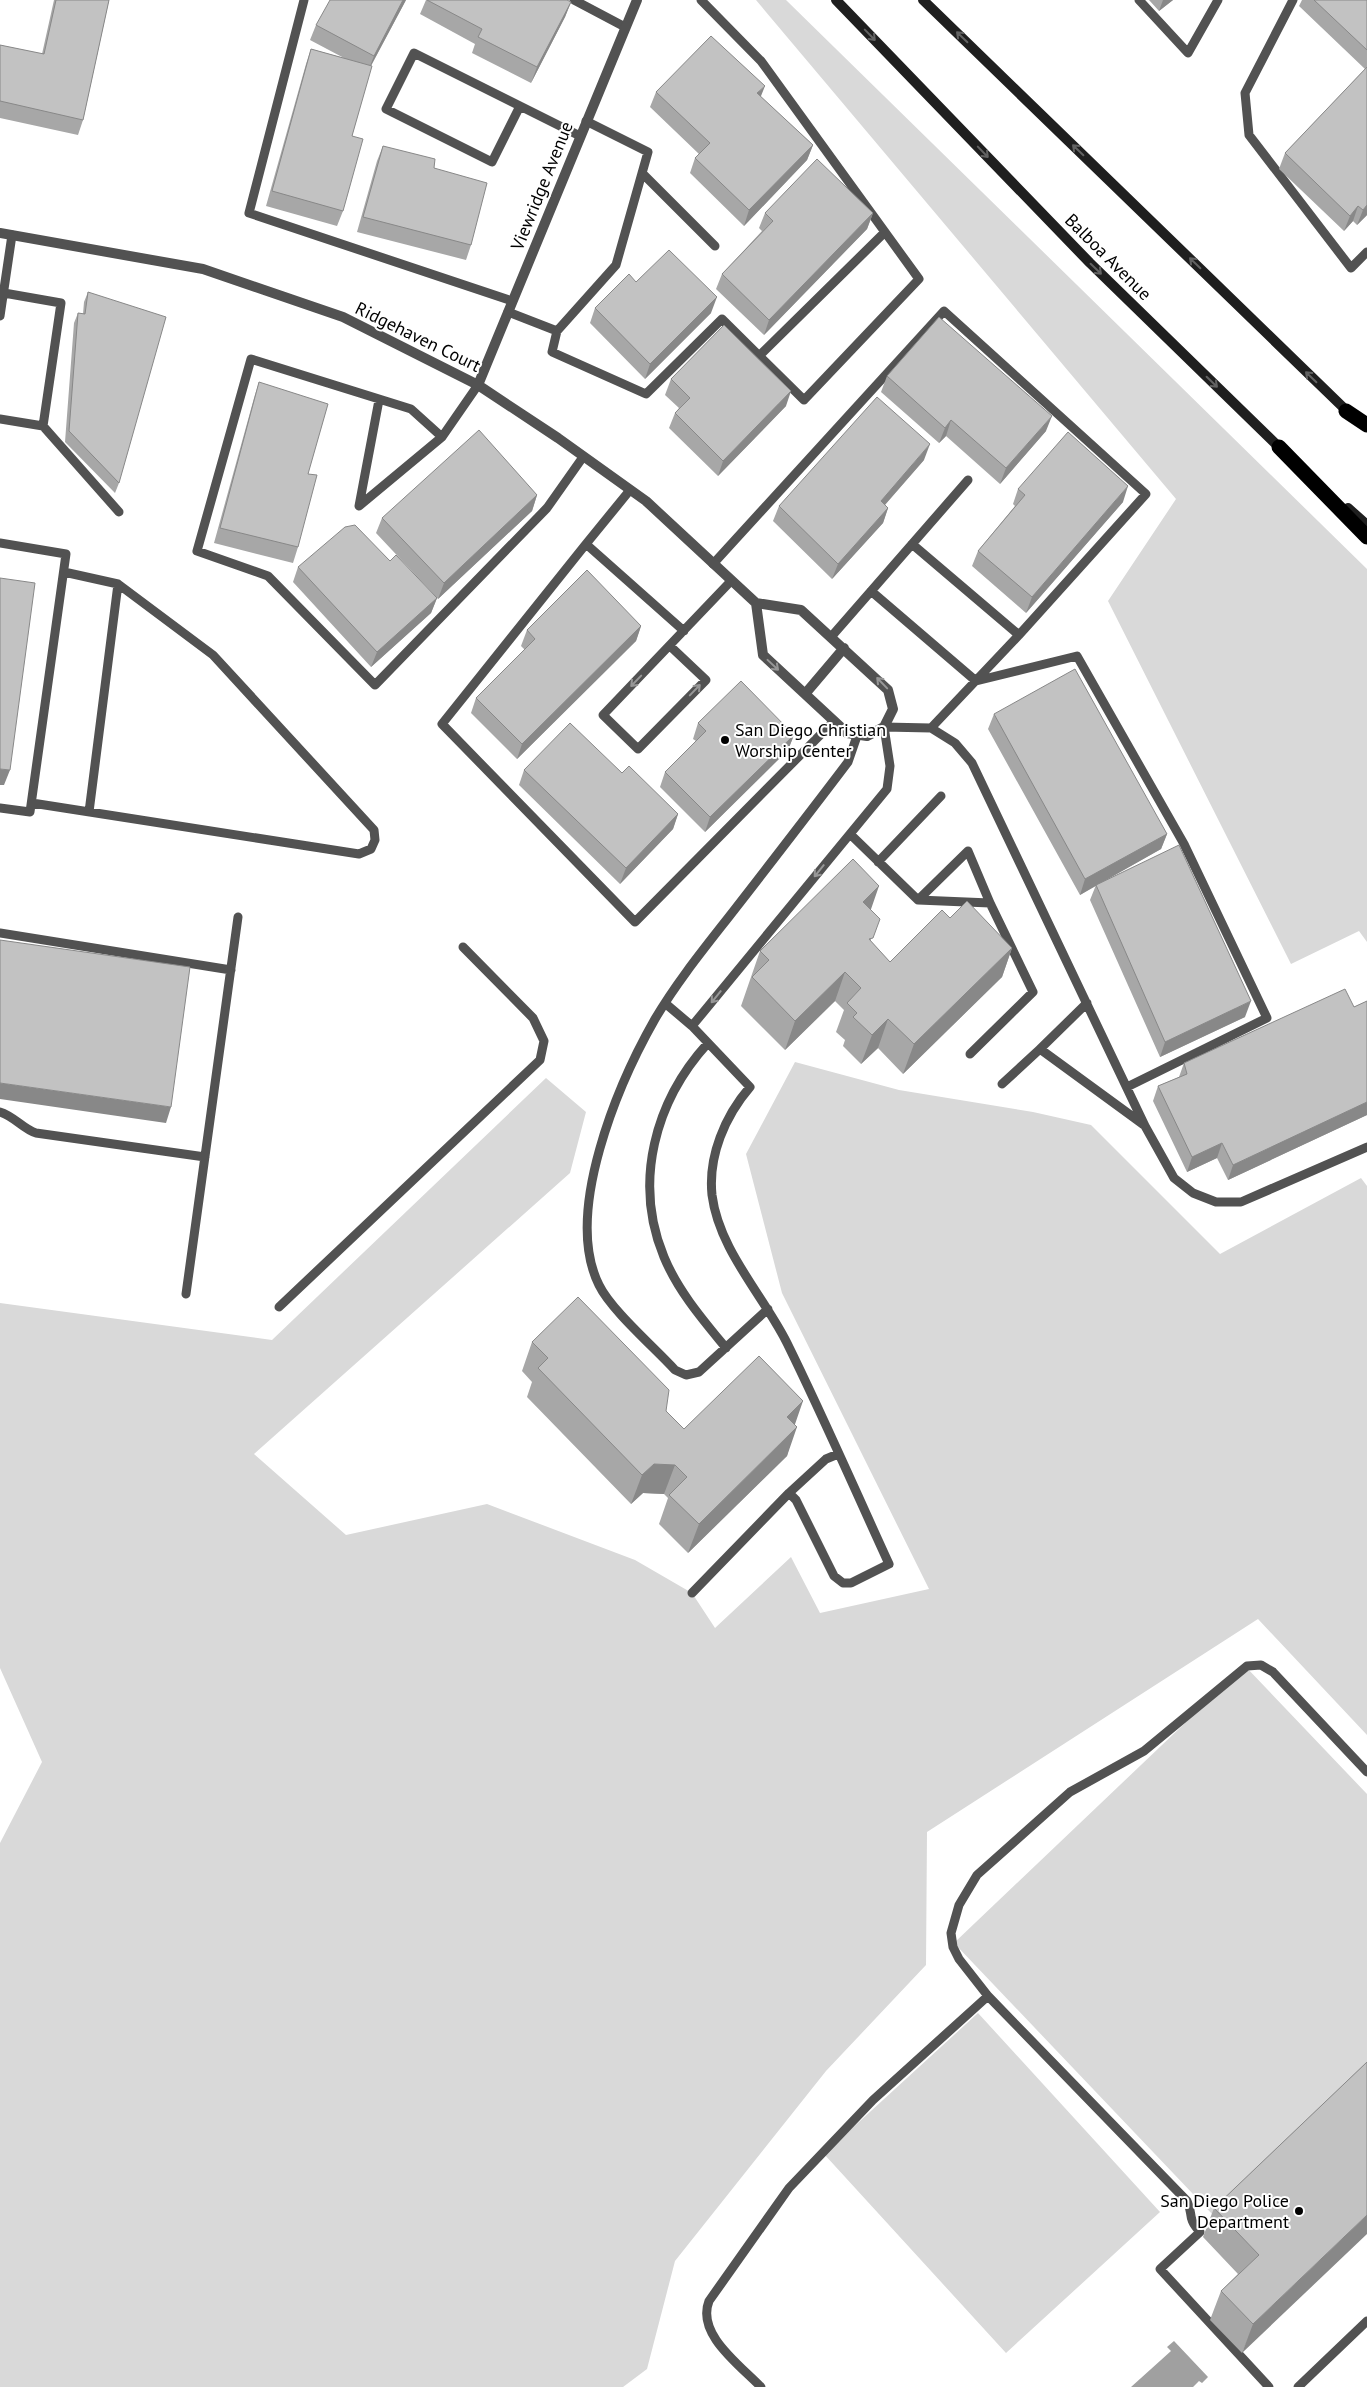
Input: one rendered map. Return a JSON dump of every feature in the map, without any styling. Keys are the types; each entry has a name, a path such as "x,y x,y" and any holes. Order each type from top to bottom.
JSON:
{"highway":[{"path":"1346,411 1367,425"},
{"path":"1279,447 1367,537"}],"main road":[{"name":"Balboa Avenue","path":"836,0 1090,263 1279,447 1367,525"},
{"path":"923,0 1346,411 1367,429"}],"street":[{"name":"Viewridge Avenue","path":"478,384 634,1"},
{"name":"Ridgehaven Court","path":"0,233 203,269 343,317 478,384 583,456 646,501 756,604"},
{"path":"756,604 801,610 888,690 892,709 884,727 867,736 857,736 847,733 804,694 762,655 756,604"},
{"path":"804,694 844,648"}],"lane":[{"path":"304,0 250,213 512,301"},
{"path":"574,0 625,27"},
{"path":"586,122 648,152 616,265 557,331 552,352 646,394 722,320 804,400 919,279 761,61 701,0"},
{"path":"1139,0 1188,53 1218,0"},
{"path":"1293,0 1245,93 1249,135 1351,268 1367,252"},
{"path":"520,106 492,162 386,109 414,53 520,106 580,136"},
{"path":"642,173 715,246"},
{"path":"759,356 885,232"},
{"path":"0,316 12,236"},
{"path":"4,293 61,303 43,426"},
{"path":"713,564 944,311 1146,494 1019,635 931,728"},
{"path":"508,312 557,331"},
{"path":"442,437 410,409 251,359 196,552 268,576 375,686 547,508 583,456"},
{"path":"379,400 359,506 442,437 478,384"},
{"path":"0,419 43,426 119,512"},
{"path":"831,637 968,480"},
{"path":"630,490 442,724 635,922 834,721"},
{"path":"0,543 66,554 30,812 0,808"},
{"path":"586,544 684,631"},
{"path":"912,544 1019,635"},
{"path":"32,803 359,854 370,850 375,840 374,830 213,655 118,584 64,572"},
{"path":"670,646 706,680 638,750 603,715 731,581"},
{"path":"89,812 118,584"},
{"path":"871,592 976,681"},
{"path":"976,681 1077,656 1184,844 1267,1018 1127,1087"},
{"path":"692,1026 887,789 890,766 884,727 931,728 955,742 972,763 1127,1087 1174,1178 1193,1193 1216,1202 1240,1202 1367,1147"},
{"path":"768,1309 699,1372 686,1375 675,1370 608,1300 599,1285 591,1260 588,1209 592,1179 622,1090 637,1055 666,1004 685,973 848,762 857,736"},
{"path":"878,862 941,796"},
{"path":"850,834 918,900 990,903"},
{"path":"918,900 968,851 990,903 1033,992 970,1054"},
{"path":"186,1294 238,918"},
{"path":"0,933 231,970"},
{"path":"279,1307 540,1060 544,1041 533,1018 463,947"},
{"path":"1002,1084 1087,1002"},
{"path":"666,1004 692,1026 750,1087 735,1104 720,1138 713,1172 712,1194 717,1216 727,1240 787,1342 889,1564 851,1583 843,1583 834,1576 796,1500 789,1493"},
{"path":"708,1043 680,1078 660,1117 652,1148 651,1196 654,1222 665,1258 698,1314 726,1348"},
{"path":"1040,1049 1146,1126"},
{"path":"0,1112 36,1133 205,1157"},
{"path":"692,1593 789,1493 826,1459 838,1454"},
{"path":"1268,2387 1160,2269 1200,2232 1190,2221 1187,2201 988,1996 959,1959 953,1947 951,1933 959,1904 977,1875 1070,1792 1144,1751 1247,1666 1261,1665 1272,1672 1367,1772"},
{"path":"761,2387 710,2332 706,2308 713,2294 789,2188 874,2100 988,1996"},
{"path":"1298,2387 1367,2321"}],"shaded area":[{"path":"756,0 786,0 1367,569 1367,942 1359,931 1291,964 1108,601 1176,499"},
{"path":"795,1062 899,1090 1033,1112 1091,1125 1220,1254 1361,1178 1367,1186 1367,1735 1258,1619 927,1832 926,1965 826,2071 675,2261 647,2369 623,2387 0,2387 0,1843 42,1762 0,1668 0,1303 272,1340 546,1078 586,1112 570,1173 254,1454 346,1535 487,1504 635,1560 692,1593 715,1628 791,1557 820,1613 929,1589 782,1293 746,1154"},
{"path":"1245,1666 1367,1794 1367,2068 1213,2215 954,1943"},
{"path":"978,2013 1160,2212 1006,2353 824,2154"},
{"path":"1174,2341 1208,2377 1202,2383 1199,2381 1193,2387 1131,2387 1171,2351 1167,2347"}],"building":[{"path":"56,0 109,0 83,120 0,101 0,45 44,54"},
{"path":"330,0 403,0 374,56 316,25"},
{"path":"427,0 567,0 571,2 537,67 478,37 482,29"},
{"path":"1314,0 1367,0 1367,50"},
{"path":"711,36 765,86 757,93 813,145 749,210 695,158 710,143 656,92"},
{"path":"311,49 372,66 352,136 363,139 343,211 272,191"},
{"path":"1367,67 1367,205 1363,210 1358,206 1350,216 1285,153"},
{"path":"383,146 435,159 434,168 487,183 471,245 363,217"},
{"path":"817,159 873,213 769,320 722,274 773,221 765,213"},
{"path":"669,250 717,297 650,364 595,308 629,274 636,282"},
{"path":"88,292 166,317 119,483 69,431 78,313 85,314"},
{"path":"939,317 1052,416 1006,468 951,420 945,428 887,376"},
{"path":"724,325 791,391 723,461 675,413 690,398 671,379"},
{"path":"259,382 328,404 308,474 317,475 298,547 220,528"},
{"path":"877,397 930,444 881,501 888,508 838,564 779,506"},
{"path":"479,430 537,495 444,583 382,518"},
{"path":"1068,432 1128,486 1032,597 978,551 1025,495 1018,489"},
{"path":"355,525 390,561 396,555 437,598 377,652 298,567 345,527"},
{"path":"587,570 641,626 522,744 476,698 535,639 527,630"},
{"path":"0,578 35,583 10,770 0,769"},
{"path":"1075,669 1167,834 1085,879 994,714"},
{"path":"741,681 794,735 710,817 665,772 706,731 698,723"},
{"path":"570,723 622,773 629,766 678,814 626,868 524,770"},
{"path":"1179,845 1251,1001 1165,1042 1096,885"},
{"path":"853,859 879,886 863,902 880,919 873,938 869,939 890,962 942,910 950,918 967,901 1012,948 914,1044 888,1019 872,1035 853,1017 857,1013 847,1003 861,988 845,972 795,1021 752,977 769,960 760,951"},
{"path":"0,940 190,967 171,1107 0,1083"},
{"path":"1345,989 1354,1007 1367,1001 1367,1102 1233,1165 1222,1143 1192,1157 1158,1086 1187,1074 1184,1063"},
{"path":"578,1297 669,1390 666,1411 684,1429 759,1356 803,1401 787,1417 797,1427 699,1524 669,1495 687,1477 675,1465 654,1464 642,1475 538,1368 548,1358 532,1342"},
{"name":"San Diego Police Department","path":"1367,2062 1367,2215 1253,2324 1221,2291 1259,2255 1214,2208"}],"place":[{"name":"San Diego Christian Worship Center","path":"725,740"},
{"name":"San Diego Police Department","path":"1299,2211"}]}
